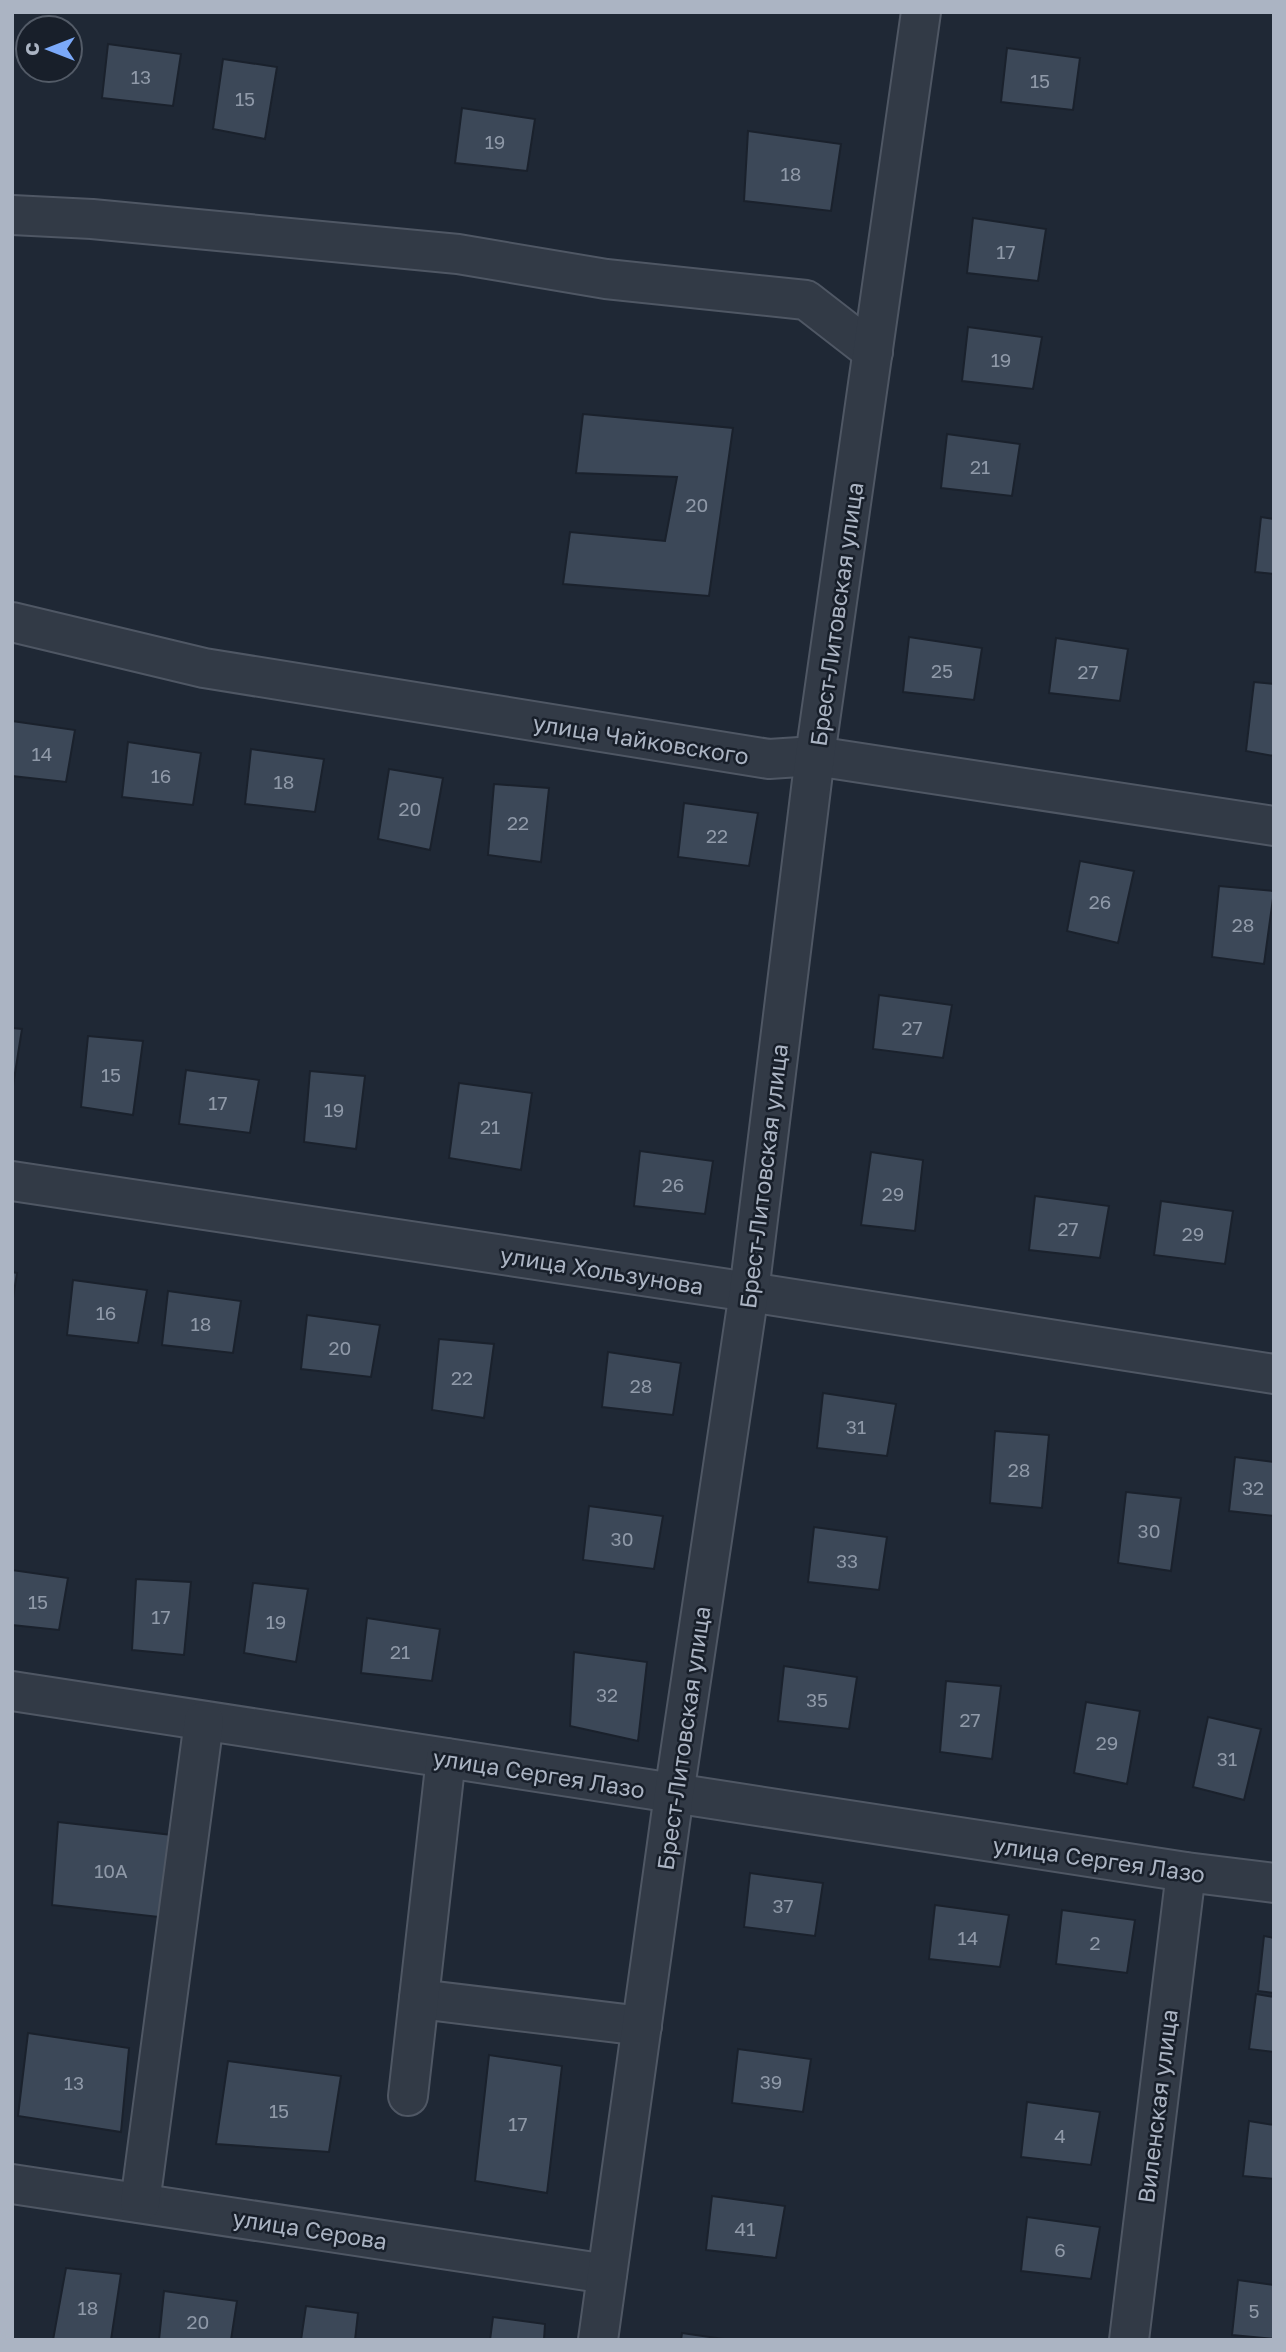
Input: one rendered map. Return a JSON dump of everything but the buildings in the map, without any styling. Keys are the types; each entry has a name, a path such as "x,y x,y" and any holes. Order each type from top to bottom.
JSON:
{"street":[{"name":"Брест-Литовская улица","path":"598,2340 674,1794 749,1292 816,756 921,12"},
{"path":"12,215 92,219 458,254 606,279 806,300 873,352"},
{"name":"улица Чайковского","path":"12,622 204,668 769,760 816,756 1274,826"},
{"name":"улица Хользунова","path":"12,1181 1274,1374"},
{"name":"улица Сергея Лазо","path":"12,1691 1186,1872 1274,1883"},
{"path":"140,2203 204,1721"},
{"path":"408,2096 446,1758"},
{"name":"Виленская улица","path":"1129,2340 1186,1872"},
{"path":"419,1999 642,2026"},
{"name":"улица Серова","path":"12,2184 607,2274"}]}
